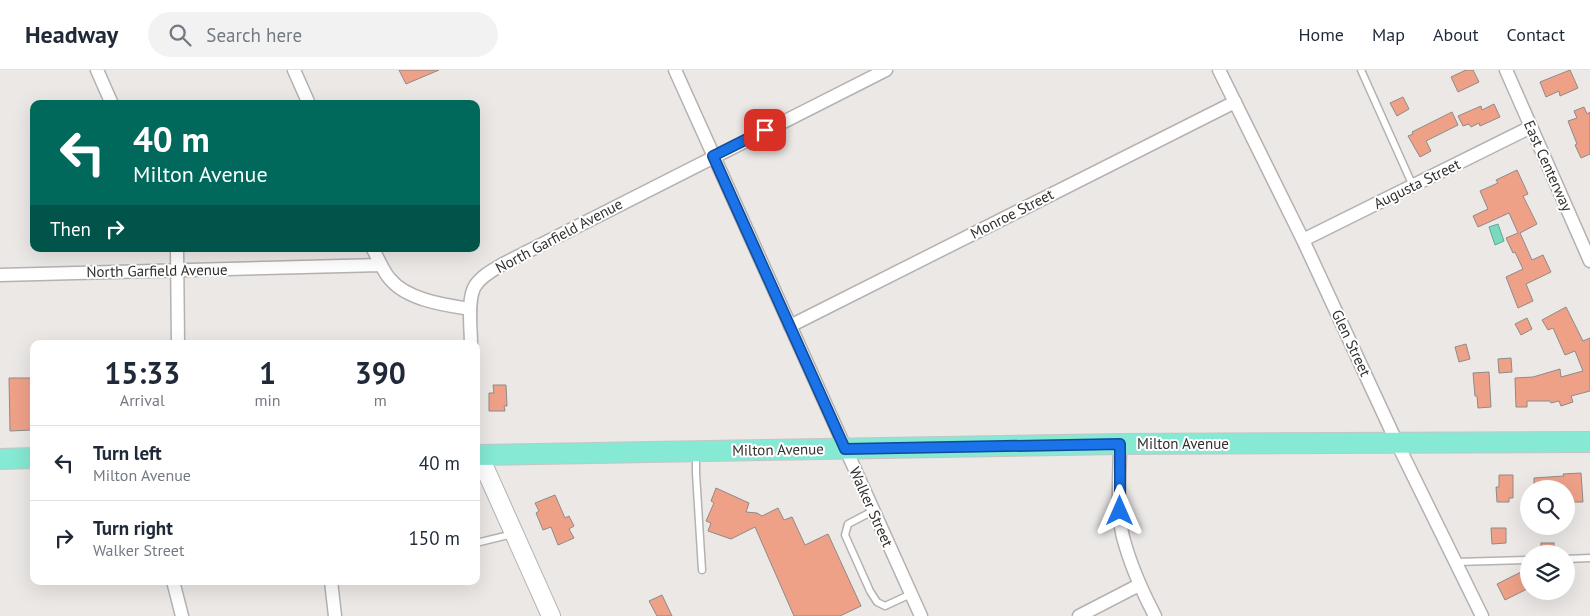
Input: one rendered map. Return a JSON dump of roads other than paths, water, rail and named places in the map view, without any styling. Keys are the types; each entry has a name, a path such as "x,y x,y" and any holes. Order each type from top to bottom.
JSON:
{"main road":[{"name":"Milton Avenue","path":"480,451 696,451 1120,444 1590,442"},
{"path":"0,459 30,458"},
{"path":"480,458 551,616"}],"street":[{"path":"97,70 110,100"},
{"path":"294,70 307,100"},
{"name":"Walker Street","path":"675,70 921,616"},
{"name":"North Garfield Avenue","path":"471,340 470,309 475,285 484,275 713,156 886,70"},
{"name":"Glen Street","path":"1219,70 1303,240 1480,616"},
{"name":"East Centerway","path":"1506,70 1590,261"},
{"name":"Monroe Street","path":"790,326 1235,102"},
{"name":"Augusta Street","path":"1303,240 1531,127"},
{"path":"176,252 178,340"},
{"path":"374,252 390,279 400,289 447,306 470,309"},
{"name":"North Garfield Avenue","path":"0,275 381,265"},
{"path":"1120,444 1120,511 1123,536 1139,585 1155,616"},
{"path":"174,585 182,616"},
{"path":"332,585 335,616"},
{"path":"1079,616 1139,585"}],"lane":[{"path":"1361,70 1413,186"},
{"path":"696,451 702,570"},
{"path":"873,511 848,524 845,535 870,591 877,602 885,606 911,594"},
{"path":"480,542 514,534"},
{"path":"1575,559 1590,558"},
{"path":"1456,562 1520,560"}]}
